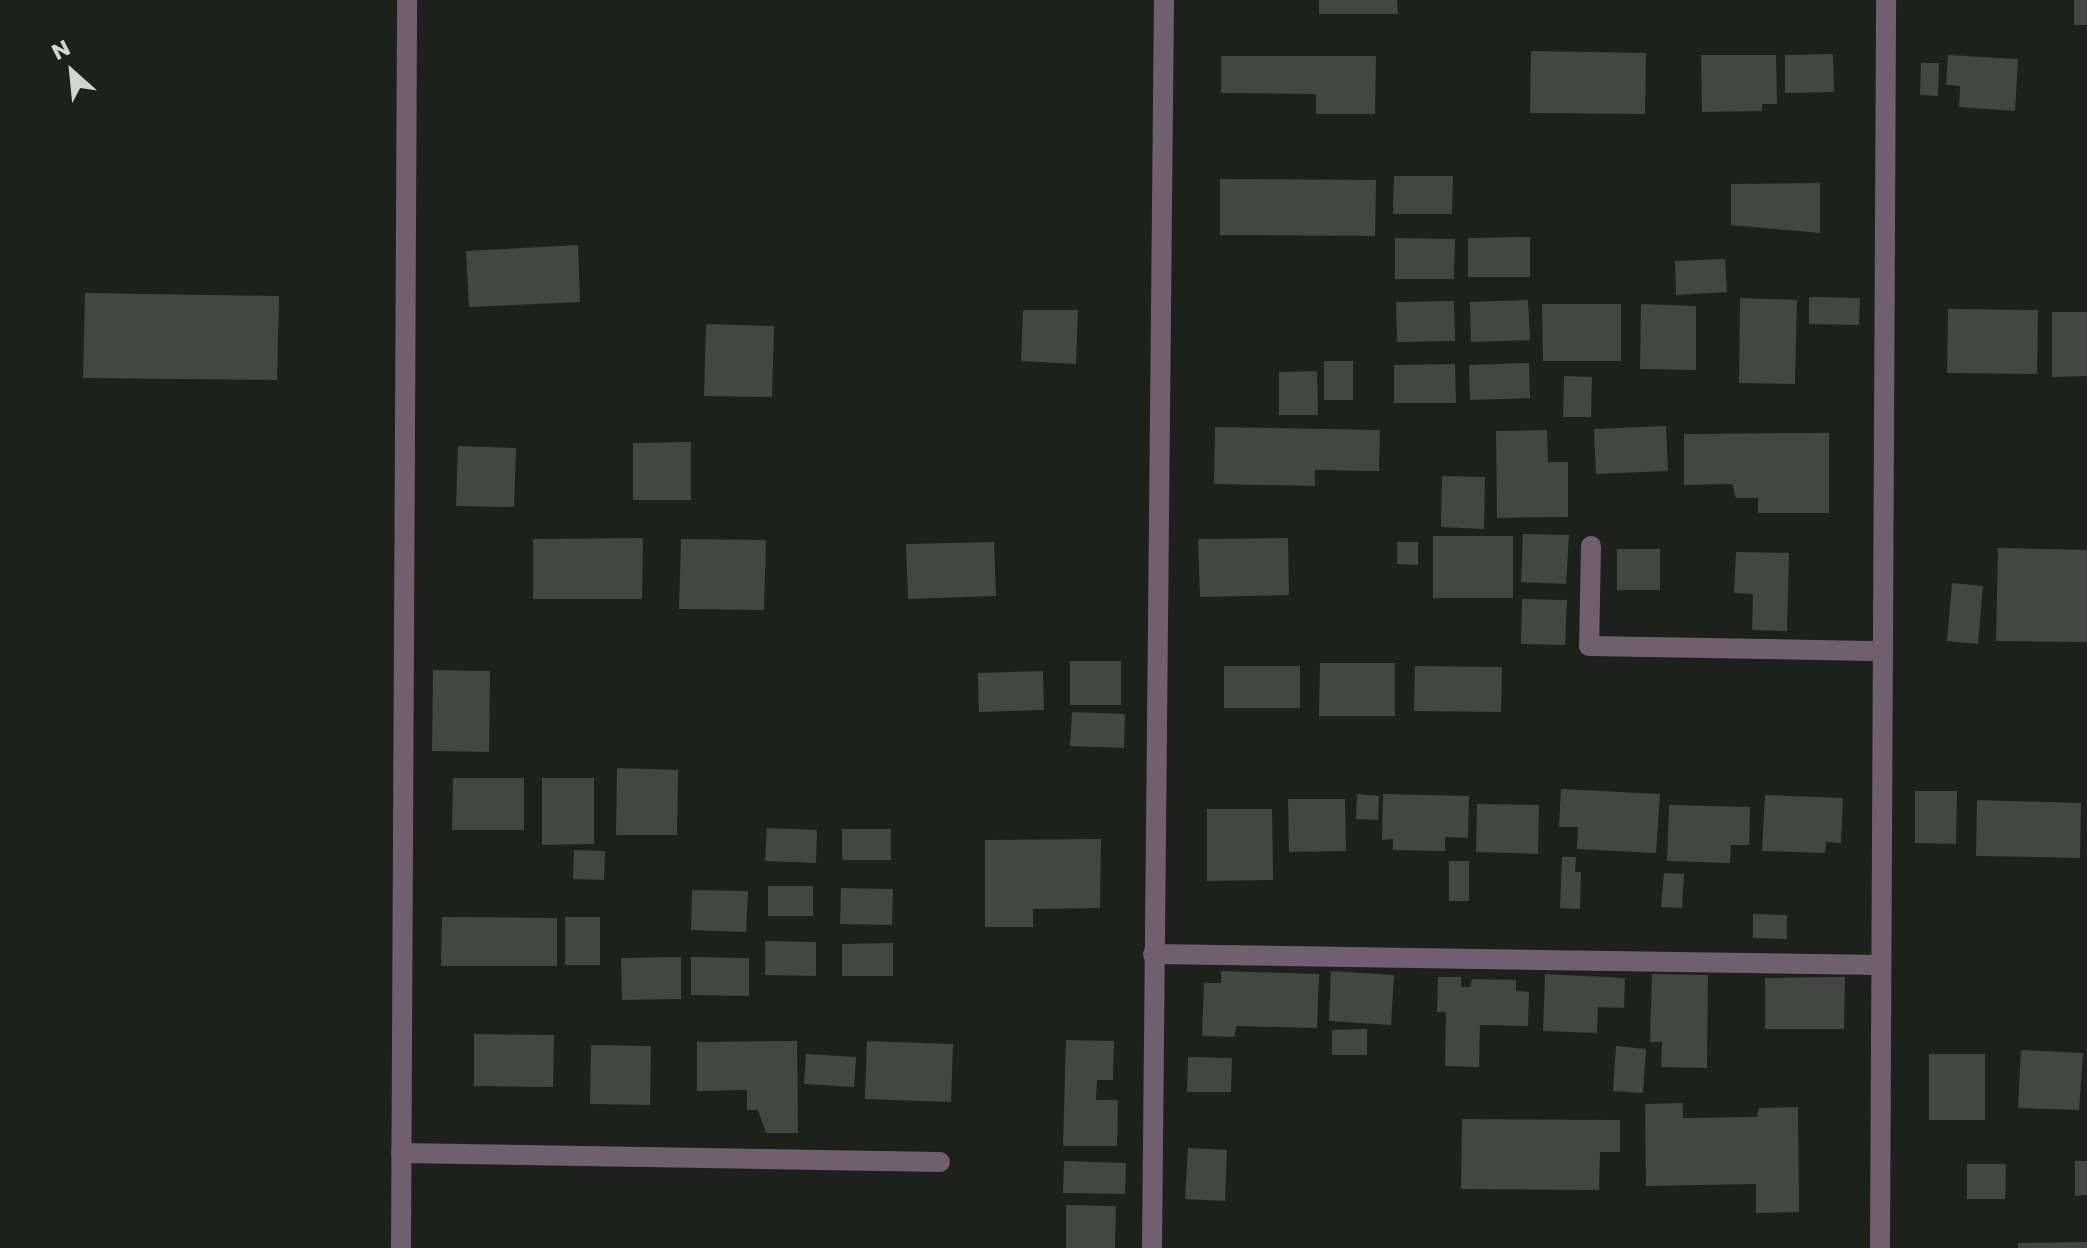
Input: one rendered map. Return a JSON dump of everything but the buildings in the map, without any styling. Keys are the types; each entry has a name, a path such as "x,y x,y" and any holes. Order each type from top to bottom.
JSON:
{"street":[{"path":"401,1248 407,0"},
{"path":"1152,1248 1164,0"},
{"path":"1880,1248 1886,0"},
{"path":"1591,546 1589,646 1883,651"},
{"path":"1153,954 1881,965"},
{"path":"401,1153 940,1162"}]}
